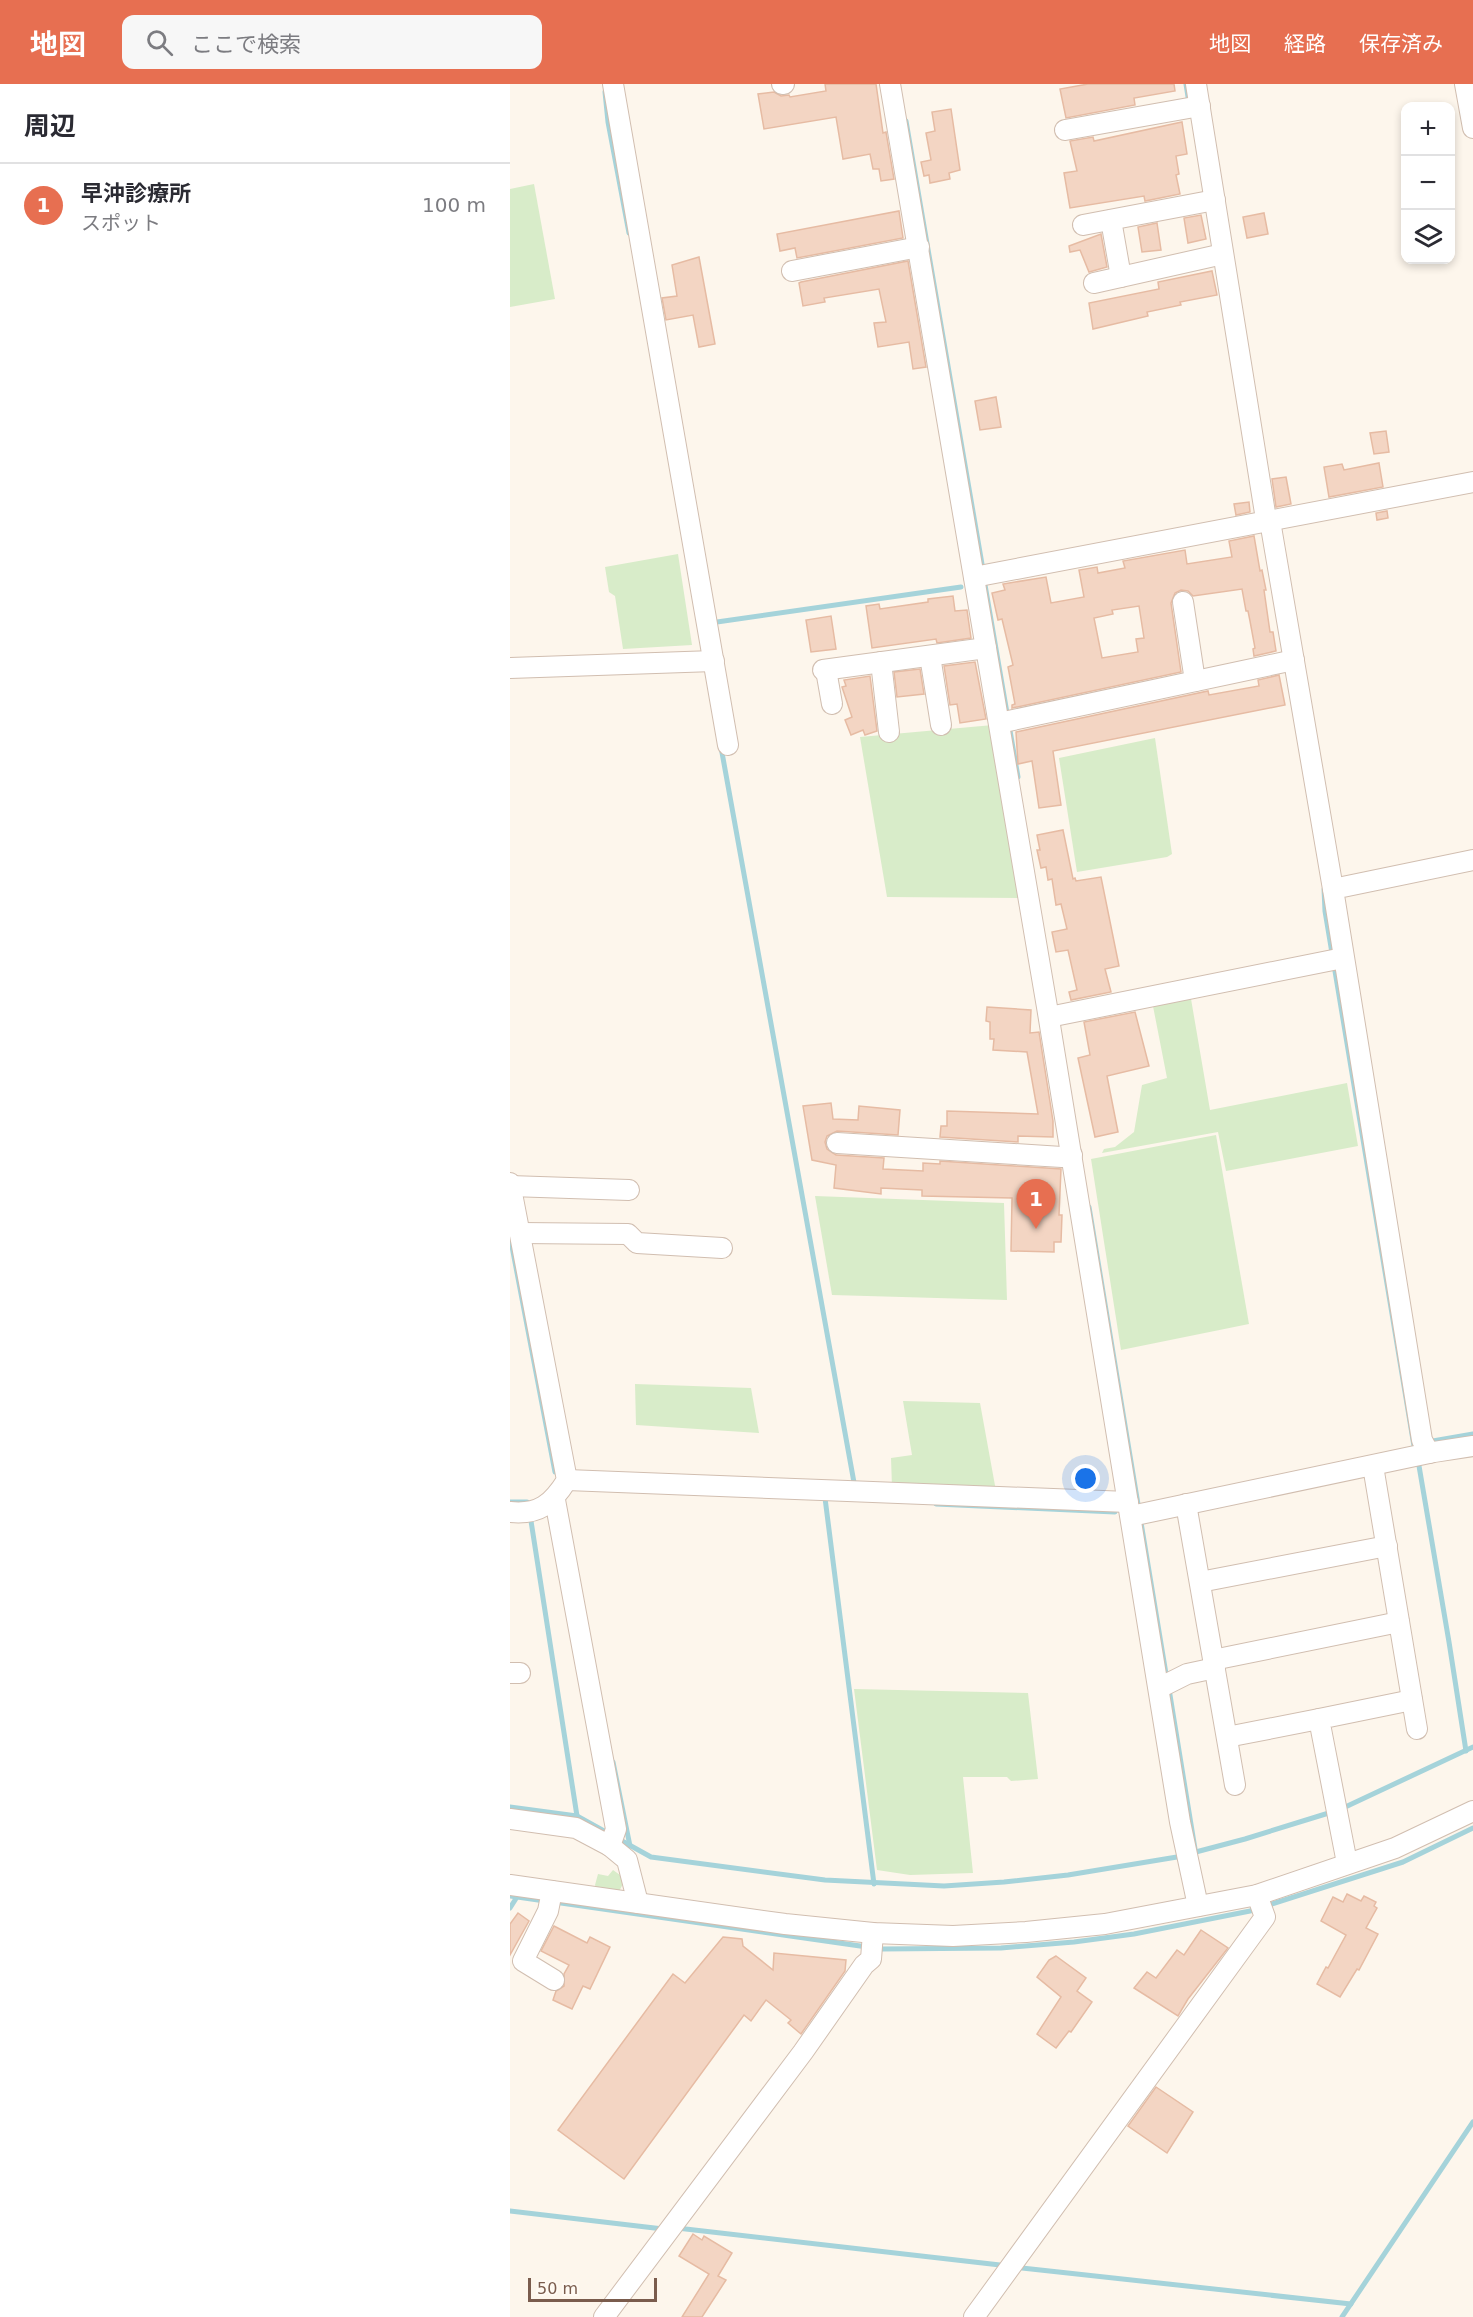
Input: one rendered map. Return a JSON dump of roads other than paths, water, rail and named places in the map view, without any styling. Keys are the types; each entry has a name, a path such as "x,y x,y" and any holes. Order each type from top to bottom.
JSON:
{"street":[{"path":"613,84 707,623 708,661 728,745"},
{"path":"890,84 981,576 986,648 1004,722 1055,1016 1072,1155 1135,1511 1159,1688 1198,1906"},
{"path":"1196,84 1193,107 1289,662 1333,889 1336,959 1422,1451"},
{"path":"1465,84 1473,128"},
{"path":"1065,130 1193,107"},
{"path":"1083,225 1209,201"},
{"path":"1111,220 1121,277"},
{"path":"792,271 919,247"},
{"path":"1094,283 1218,256"},
{"path":"981,576 1266,524 1473,482"},
{"path":"1183,602 1194,681"},
{"path":"832,704 824,670 986,648"},
{"path":"930,656 941,724"},
{"path":"510,668 708,661"},
{"path":"881,662 889,732"},
{"path":"1004,722 1289,662"},
{"path":"1333,889 1473,860"},
{"path":"1055,1016 1336,959"},
{"path":"837,1143 1062,1157 1072,1155"},
{"path":"510,1512 528,1514 555,1500 567,1480 510,1185 629,1190"},
{"path":"520,1233 628,1234 637,1243 722,1248"},
{"path":"567,1480 785,1487 1135,1511 1186,1504 1373,1466 1422,1451 1473,1446"},
{"path":"1373,1466 1417,1729"},
{"path":"555,1500 612,1839 627,1860 638,1903"},
{"path":"1186,1504 1235,1785"},
{"path":"1200,1582 1387,1546"},
{"path":"1159,1688 1214,1664 1399,1622"},
{"path":"1227,1737 1412,1700"},
{"path":"1319,1719 1347,1863"},
{"path":"510,1885 638,1903 872,1943 1036,1931 1105,1924 1198,1906 1260,1904 1347,1863 1395,1848 1473,1811"},
{"path":"510,1819 576,1828 612,1839"},
{"path":"552,1891 548,1911 523,1961 554,1980"},
{"path":"974,2317 1265,1917 1260,1904"},
{"path":"604,2317 803,2052 864,1965 871,1959 872,1943"}],"waterway":[{"path":"1186,84 1189,103"},
{"path":"605,92 608,122 629,233"},
{"path":"906,121 983,570"},
{"path":"984,579 1018,777"},
{"path":"710,623 961,587"},
{"path":"721,747 855,1488"},
{"path":"1324,889 1325,911 1415,1452"},
{"path":"1089,1207 1167,1680"},
{"path":"510,1236 555,1472"},
{"path":"1427,1442 1473,1434"},
{"path":"1418,1460 1466,1751"},
{"path":"825,1498 874,1884"},
{"path":"510,1502 527,1502"},
{"path":"936,1504 1115,1512"},
{"path":"531,1521 577,1816"},
{"path":"1169,1689 1195,1849"},
{"path":"1341,1809 1473,1747"},
{"path":"613,1762 630,1846"},
{"path":"510,1807 577,1816 651,1857 825,1880 944,1886 1004,1882 1068,1875 1183,1856"},
{"path":"1192,1853 1332,1812"},
{"path":"554,1902 881,1949 1001,1948 1134,1934 1250,1911 1403,1862 1473,1828"},
{"path":"510,1896 545,1901"},
{"path":"510,1908 517,1897"},
{"path":"1342,2317 1473,2122"},
{"path":"510,2211 663,2229"},
{"path":"677,2228 1000,2265"},
{"path":"1022,2268 1351,2304"}],"place":[{"name":"早沖診療所","path":"1036,1229"}]}
